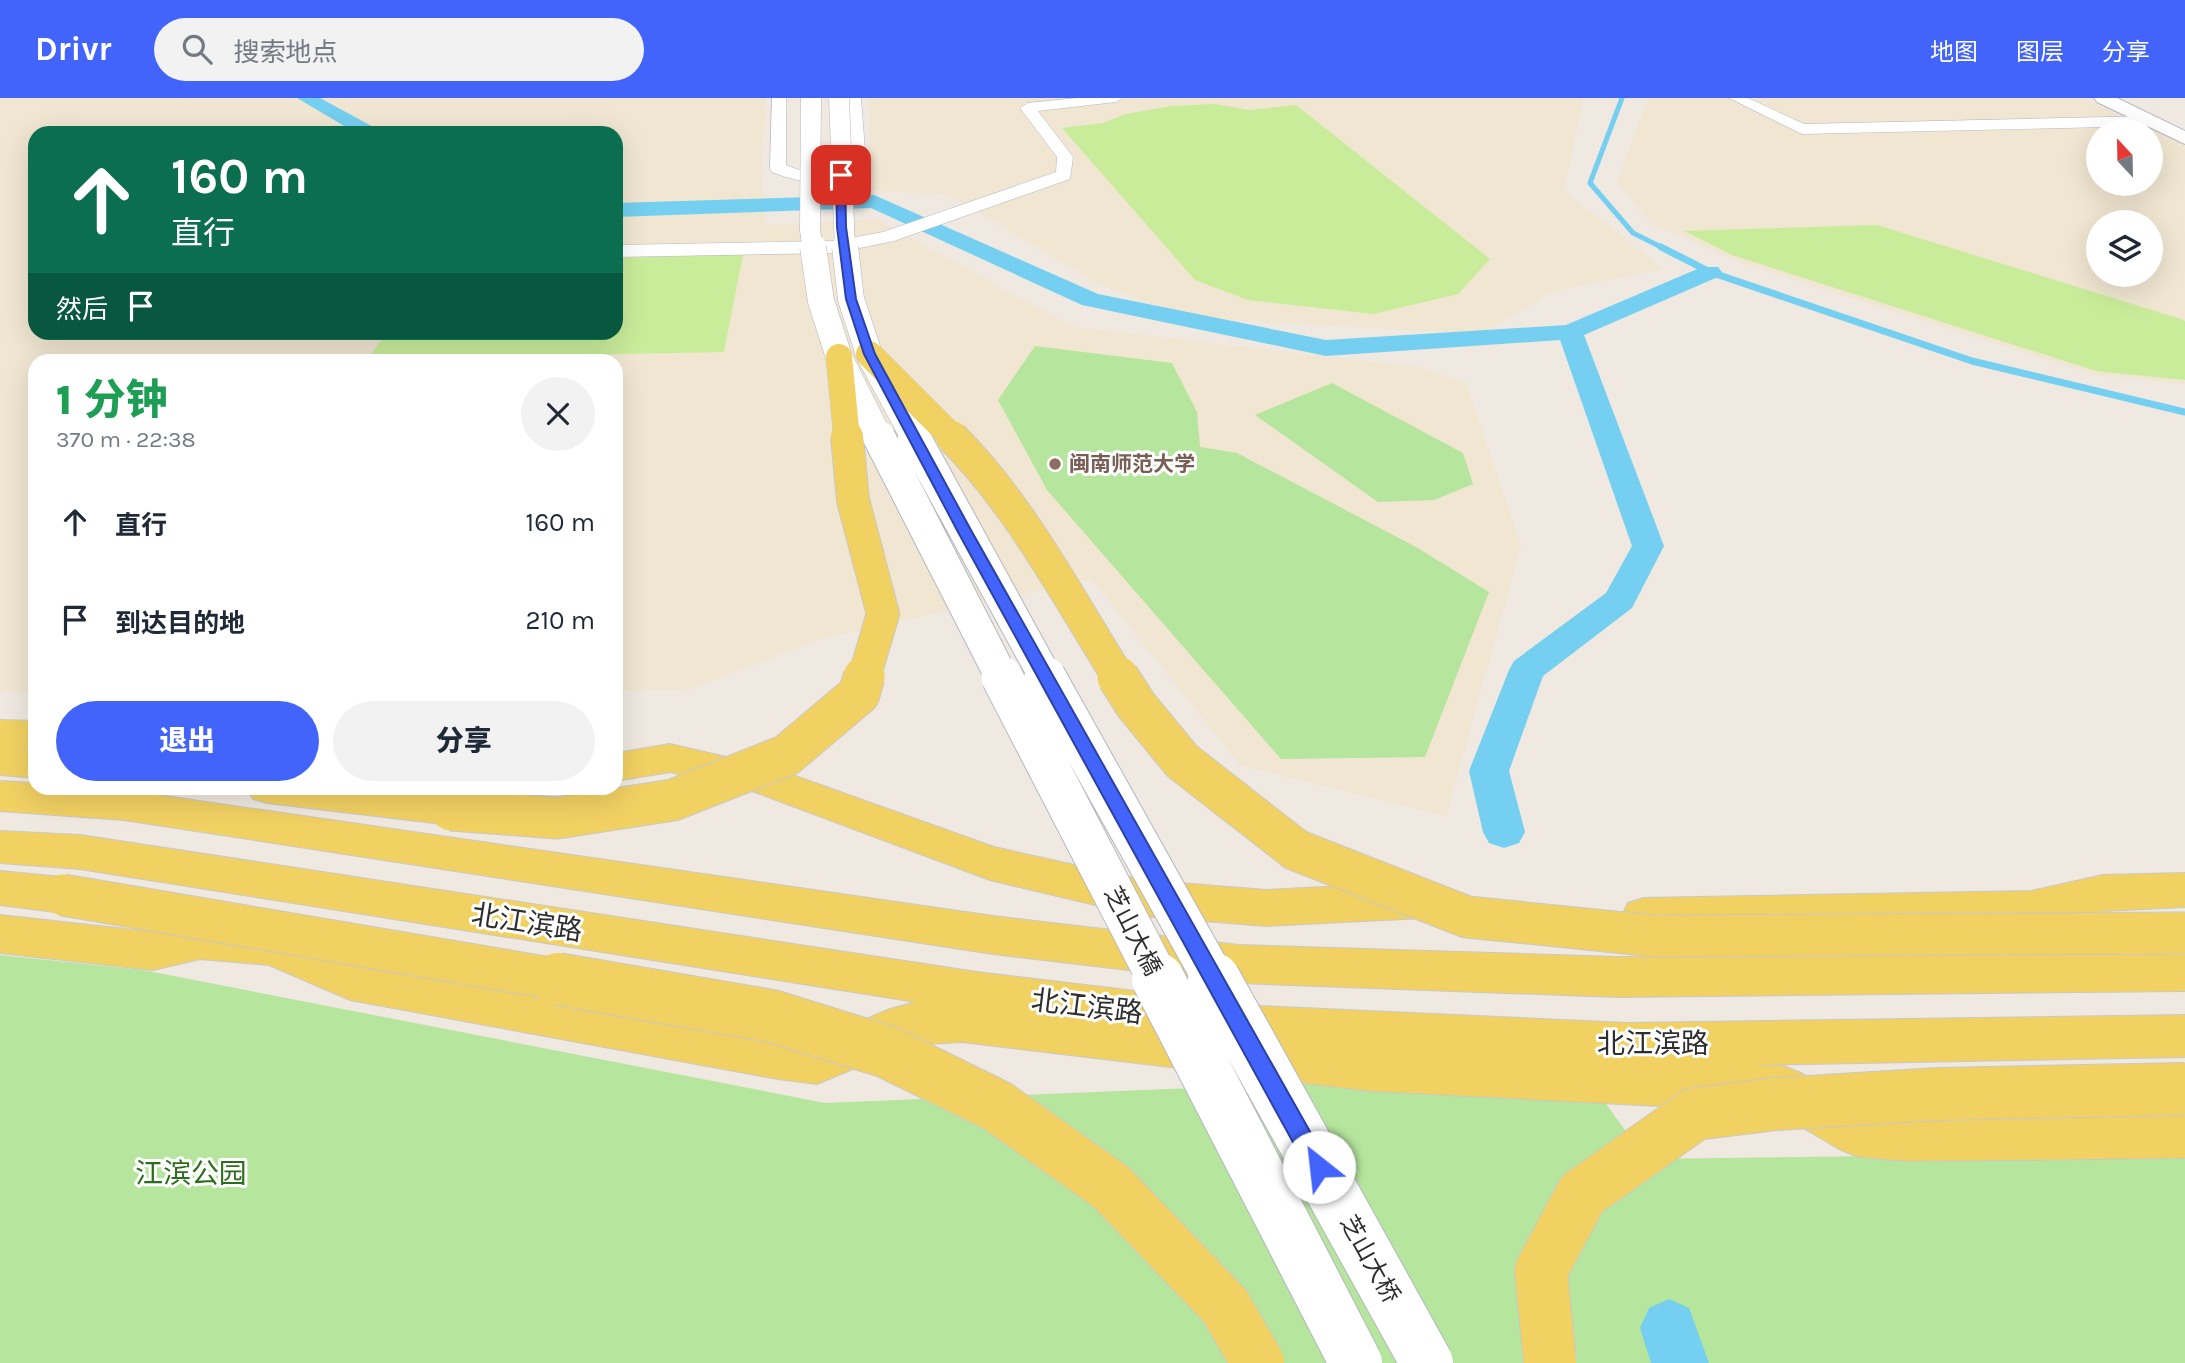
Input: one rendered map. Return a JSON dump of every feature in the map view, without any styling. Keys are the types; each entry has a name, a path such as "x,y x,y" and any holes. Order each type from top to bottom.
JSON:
{"main road":[{"path":"326,795 451,810 557,818 673,800 787,755 859,694 883,614 853,500 854,355"},
{"path":"854,355 976,463 1020,522 1136,705 1182,761 1296,850 1467,917 1641,935 2185,933"},
{"path":"0,734 28,735"},
{"path":"623,766 670,758 759,778 990,863 1024,872 1142,898 1266,908 1479,898 1623,916 2031,909 2103,893 2185,890"},
{"path":"0,761 28,763"},
{"path":"0,796 124,805 979,933 1239,964 1617,977 2185,971"},
{"name":"北江滨路","path":"0,846 80,852 977,992 1261,1027 1628,1045 2185,1036"},
{"path":"0,888 63,895 772,1016 887,1052 997,1106 1111,1187 1225,1306 1258,1363"},
{"path":"0,934 153,951 200,940 274,946 350,980 764,1055 817,1062 907,1024 962,1021 1371,1069 1783,1089 1859,1133 1908,1137 2185,1134"},
{"path":"1549,1363 1542,1271 1582,1194 1695,1114 1776,1104 1926,1094 2185,1089"}],"street":[{"path":"779,98 778,169 799,178 831,178 858,164 854,98"},
{"path":"811,98 810,230 821,301 854,355 947,534"},
{"path":"839,98 842,227 851,299 854,355 947,534"},
{"path":"1024,103 1116,98"},
{"path":"1736,98 1802,129 2086,122"},
{"path":"2103,98 2146,119"},
{"path":"623,251 835,247 887,237 1064,175 1065,157 1024,103"},
{"path":"2163,127 2185,138"},
{"name":"芝山大橋","path":"947,534 1356,1363"},
{"name":"芝山大桥","path":"947,534 1427,1363"}],"shaded area":[{"name":"闽南师范大学","path":"0,98 766,98 761,170 766,225 877,219 1073,327 1419,367 1466,383 1521,546 1446,816 1240,765 1092,579 823,638 688,690 623,691 623,354 28,354 28,692 0,692"},
{"path":"868,98 1583,98 1564,191 1664,269 1554,291 1481,334 1192,318 1096,283 949,195 873,190"},
{"path":"1648,98 2082,98 2128,119 2086,119 2086,196 2163,196 2163,135 2185,145 2185,384 2096,375 1742,263 1652,224 1617,183"}],"green space":[{"path":"1215,104 1249,110 1296,105 1490,259 1458,294 1373,314 1248,300 1195,280 1062,128 1103,123 1126,114 1172,106"},
{"path":"1877,225 2185,321 2185,380 2096,371 1732,255 1684,231"},
{"path":"743,254 724,352 371,354 382,340 623,340 623,258"},
{"path":"1035,346 1172,363 1197,412 1200,447 1237,453 1416,547 1489,592 1425,757 1281,759 1047,490 998,400"},
{"path":"1332,383 1463,453 1473,484 1434,500 1378,502 1255,415"},
{"name":"江滨公园","path":"0,955 143,970 825,1103 1583,1072 1646,1159 2185,1152 2185,1363 0,1363"}],"waterway":[{"path":"306,98 357,126"},
{"path":"1622,98 1590,183 1633,233 1661,247"},
{"path":"623,210 874,201 1091,300 1326,348 1570,332"},
{"path":"1661,247 1665,249"},
{"path":"1661,247 1710,272 1972,361 2185,412"},
{"path":"1570,332 1710,272"},
{"path":"1504,832 1489,771 1527,670 1620,600 1648,546 1570,332"},
{"path":"1669,1328 1680,1363"}],"place":[{"name":"闽南师范大学","path":"1055,464"}],"route":[{"path":"841,175 842,227 851,299 869,354 965,532 1319,1167"}]}
